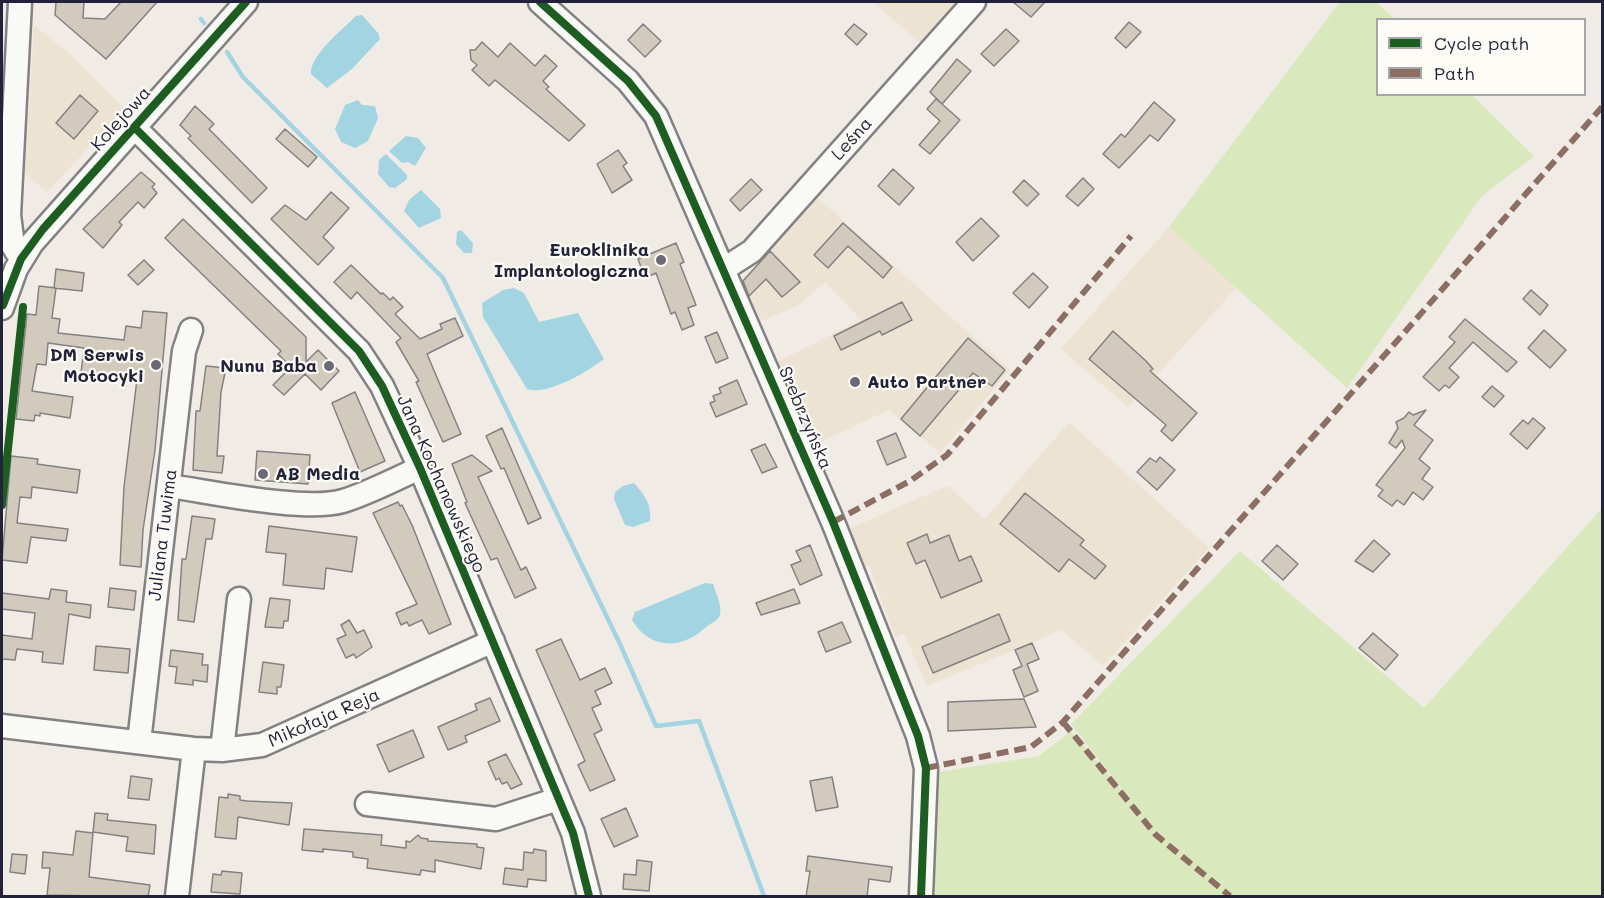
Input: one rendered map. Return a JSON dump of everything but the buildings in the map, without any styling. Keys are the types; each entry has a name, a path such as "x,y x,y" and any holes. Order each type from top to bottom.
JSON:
{"street":[{"path":"20,2 9,215 14,246 21,259"},
{"name":"Kolejowa","path":"2,308 21,259 43,229 246,2"},
{"name":"Srebrzyńska","path":"540,2 628,81 656,116 834,522 918,736 927,768 921,897"},
{"name":"Leśna","path":"724,269 752,250 974,2"},
{"name":"Jana Kochanowskiego","path":"134,127 359,351 382,386 420,468 558,799 581,856 589,897"},
{"name":"Juliana Tuwima","path":"139,741 184,351 191,330"},
{"path":"169,486 324,504 343,501 420,468"},
{"path":"222,750 239,599"},
{"name":"Mikołaja Reja","path":"2,726 194,749 222,750 262,745 282,739 493,641"},
{"path":"177,897 194,749"},
{"path":"367,804 496,819 558,799"}],"shaded area":[{"path":"873,2 963,2 924,46"},
{"path":"34,25 71,55 125,109 47,192 25,174"},
{"path":"818,198 1010,370 940,453 889,410 812,446 776,362 861,320 825,282 799,305 759,322 741,280"},
{"path":"1169,227 1237,287 1128,407 1061,349"},
{"path":"1069,422 1209,548 1103,666 1062,630 927,686 904,634 895,637 869,566 864,567 848,529 947,486 985,519"}],"green space":[{"path":"1340,2 1376,2 1394,18 1376,18 1376,96 1473,96 1534,156 1482,196 1347,388 1169,227"},
{"path":"1602,508 1602,896 928,896 933,773 1039,756 1071,731 1134,804 1071,724 1240,551 1424,708"}],"water":[{"path":"362,15 378,33 380,39 352,69 327,88 311,74 312,67 328,43 356,16"},
{"path":"358,100 362,105 375,106 378,118 368,141 355,148 341,142 335,129 345,105"},
{"path":"406,136 418,138 426,148 415,166 408,162 402,163 389,151"},
{"path":"386,154 407,175 407,179 395,188 389,187 378,174 379,160"},
{"path":"421,190 440,209 441,218 419,228 404,211 409,200"},
{"path":"461,230 473,243 472,253 464,253 456,244 457,232"},
{"path":"514,288 524,293 539,322 578,313 604,359 567,382 545,389 527,389 483,317 482,303 503,290"},
{"path":"634,483 647,500 650,521 633,527 625,525 614,499 615,492 623,486"},
{"path":"705,583 713,584 720,615 697,635 677,643 657,641 639,630 632,620 635,612"}],"waterway":[{"path":"201,19 204,23"},
{"path":"227,52 243,77 443,278 620,644 656,726 699,721 764,896"}],"marked path":[{"path":"926,768 1031,747 1063,722 1602,107"},
{"path":"833,522 910,481 947,455 1131,236"},
{"path":"1063,722 1156,835 1230,896"}],"cycle path":[{"path":"3,305 21,259 43,229 246,2"},
{"path":"540,2 628,81 656,116 833,522 918,736 926,768 921,896"},
{"path":"134,127 359,351 382,386 420,468 573,833 589,896"},
{"path":"2,505 23,307"}],"place":[{"name":"Euroklinika Implantologiczna","path":"661,260"},
{"name":"DM Serwis Motocyki","path":"156,365"},
{"name":"Nunu Baba","path":"329,366"},
{"name":"Auto Partner","path":"855,382"},
{"name":"AB Media","path":"263,474"}]}
